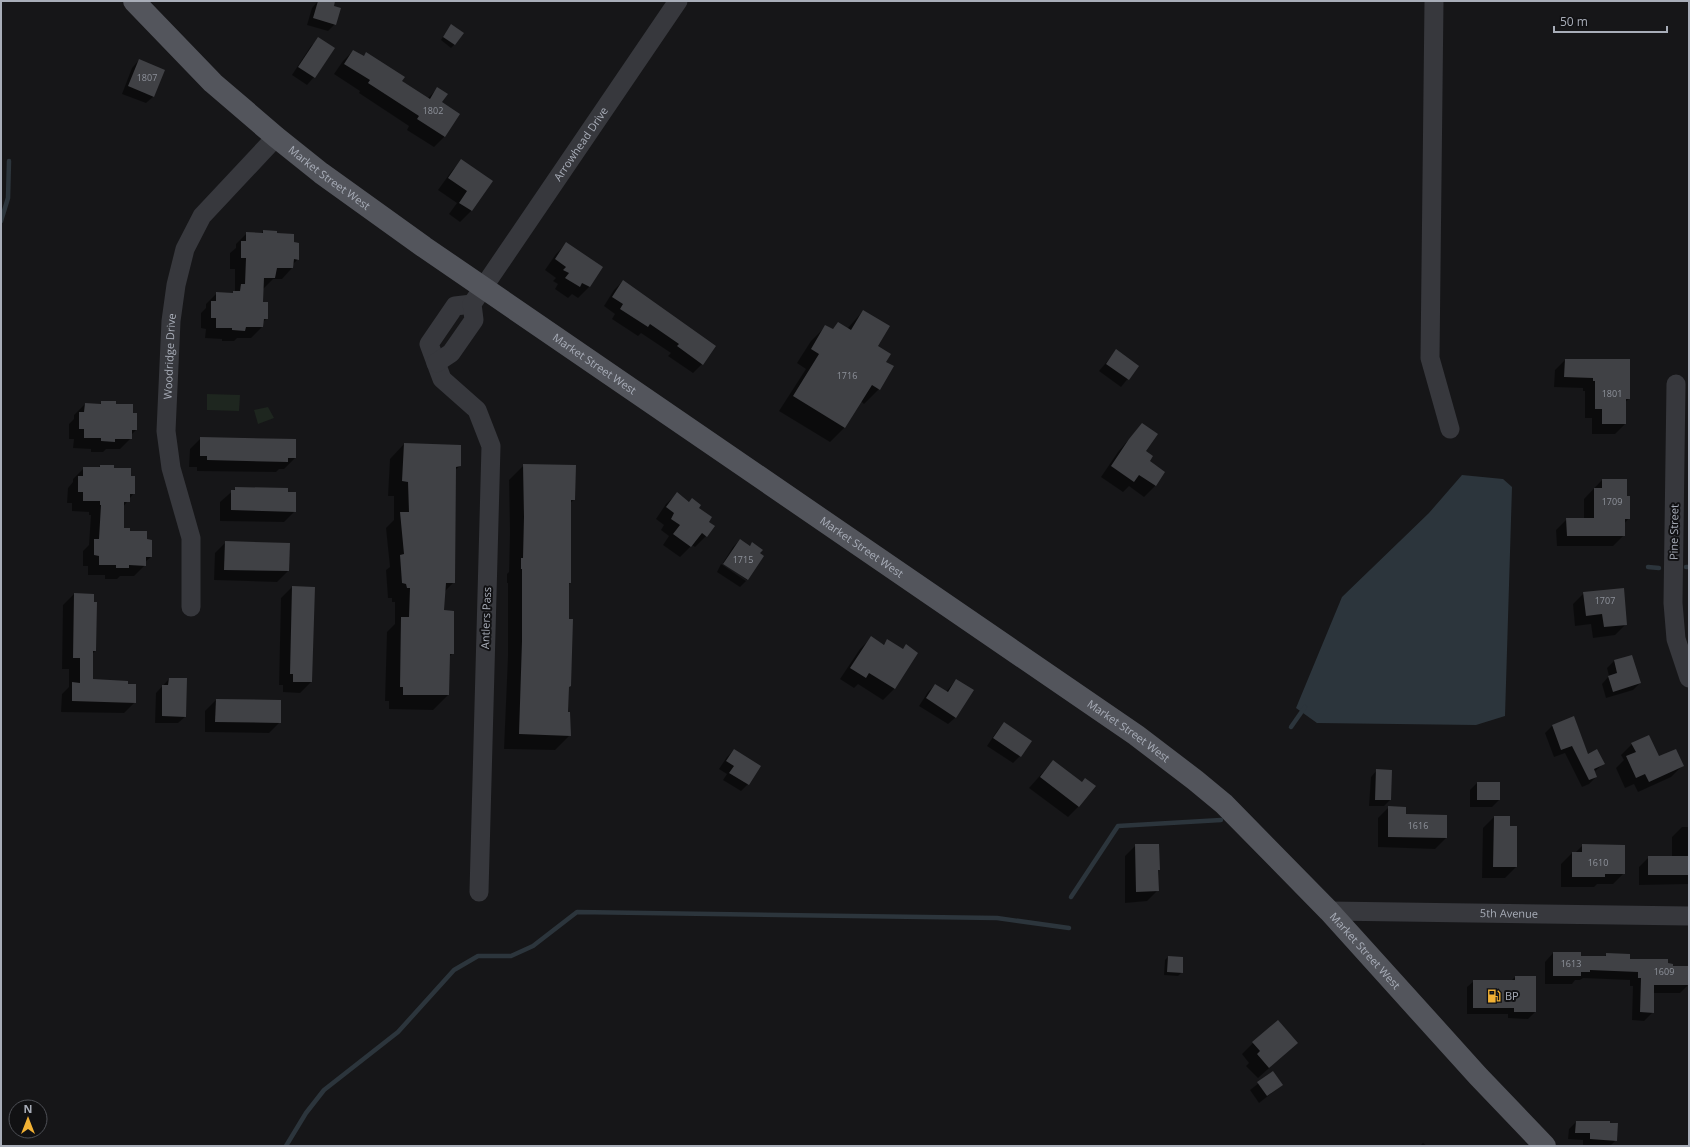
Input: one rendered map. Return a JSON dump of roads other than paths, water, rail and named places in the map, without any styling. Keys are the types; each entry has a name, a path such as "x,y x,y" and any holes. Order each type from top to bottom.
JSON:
{"main road":[{"name":"Market Street West","path":"134,1 213,83 321,174 478,296 1136,735 1195,780 1224,804 1329,911 1478,1076 1545,1146"}],"street":[{"name":"Arrowhead Drive","path":"478,296 678,1"},
{"path":"1434,1 1430,358 1450,429"},
{"name":"Woodridge Drive","path":"192,607 191,538 171,468 166,431 171,321 176,285 185,249 202,216 276,137"},
{"name":"Antlers Pass","path":"478,296 474,320 452,353 436,362 442,379 478,410 491,446 479,892"},
{"name":"Pine Street","path":"1676,384 1682,450 1673,603 1676,639 1689,678"},
{"name":"5th Avenue","path":"1329,911 1689,916"}],"waterway":[{"path":"1,221 8,198 9,161"},
{"path":"1648,567 1659,568"},
{"path":"1291,727 1305,707"},
{"path":"1071,897 1118,826 1221,820"},
{"path":"286,1146 306,1113 324,1090 398,1032 454,970 478,956 511,956 533,946 577,912 997,918 1069,928"}],"place":[{"name":"BP","path":"1494,996"}]}
